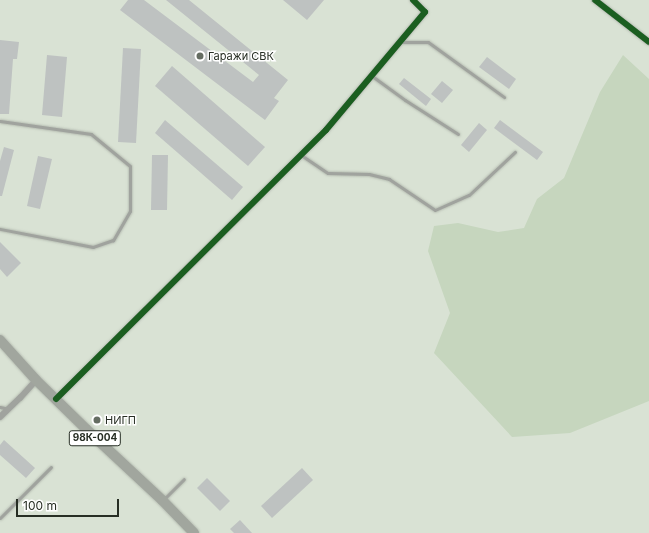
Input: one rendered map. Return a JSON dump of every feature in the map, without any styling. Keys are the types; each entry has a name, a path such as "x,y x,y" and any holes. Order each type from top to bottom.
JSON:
{"main road":[{"name":"98К-004","path":"0,340 36,380 86,430 162,500 194,533"}],"street":[{"path":"56,399 326,130 425,12 413,0"},
{"path":"595,0 649,42"},
{"path":"0,417 36,380"}],"lane":[{"path":"400,42 428,42 504,97"},
{"path":"372,76 405,100 458,134"},
{"path":"0,121 91,134 130,166 130,211 113,240 94,247 0,229"},
{"path":"302,155 328,173 369,174 389,178 435,210 469,195 515,152"},
{"path":"0,407 9,409"},
{"path":"0,518 50,467"},
{"path":"162,500 184,479"}],"green space":[{"path":"623,55 649,79 649,401 570,433 512,437 434,353 450,313 428,251 434,226 458,223 498,232 524,228 537,199 564,178 600,92"}],"building":[{"name":"Гаражи СВК","path":"128,0 144,0 253,82 259,75 166,0 189,0 288,80 274,98 279,101 265,120 120,10"},
{"path":"283,0 324,0 307,20"},
{"path":"0,40 19,42 17,59 13,59 9,114 0,114"},
{"path":"123,48 141,49 136,143 118,142"},
{"path":"47,55 67,57 62,117 42,115"},
{"path":"487,57 516,79 509,89 479,67"},
{"path":"172,66 265,147 248,166 155,86"},
{"path":"404,78 431,99 426,106 399,84"},
{"path":"442,81 453,90 442,103 431,94"},
{"path":"165,120 243,187 232,200 155,133"},
{"path":"500,120 543,152 537,160 494,128"},
{"path":"479,123 487,130 469,152 461,145"},
{"path":"4,147 14,150 2,196 0,196 0,161"},
{"path":"152,155 168,155 167,210 151,210"},
{"path":"38,156 52,159 40,209 27,206"},
{"path":"0,242 21,263 7,277 0,269"},
{"path":"4,440 35,468 26,478 0,455 0,445"},
{"path":"302,468 313,480 272,518 261,506"},
{"path":"207,478 230,501 220,511 197,488"},
{"path":"240,520 252,533 234,533 230,529"}],"cycle path":[{"path":"56,399 326,130 425,12 413,0"},
{"path":"595,0 649,42"}],"place":[{"name":"Гаражи СВК","path":"200,56"},
{"name":"НИГП","path":"97,420"}]}
